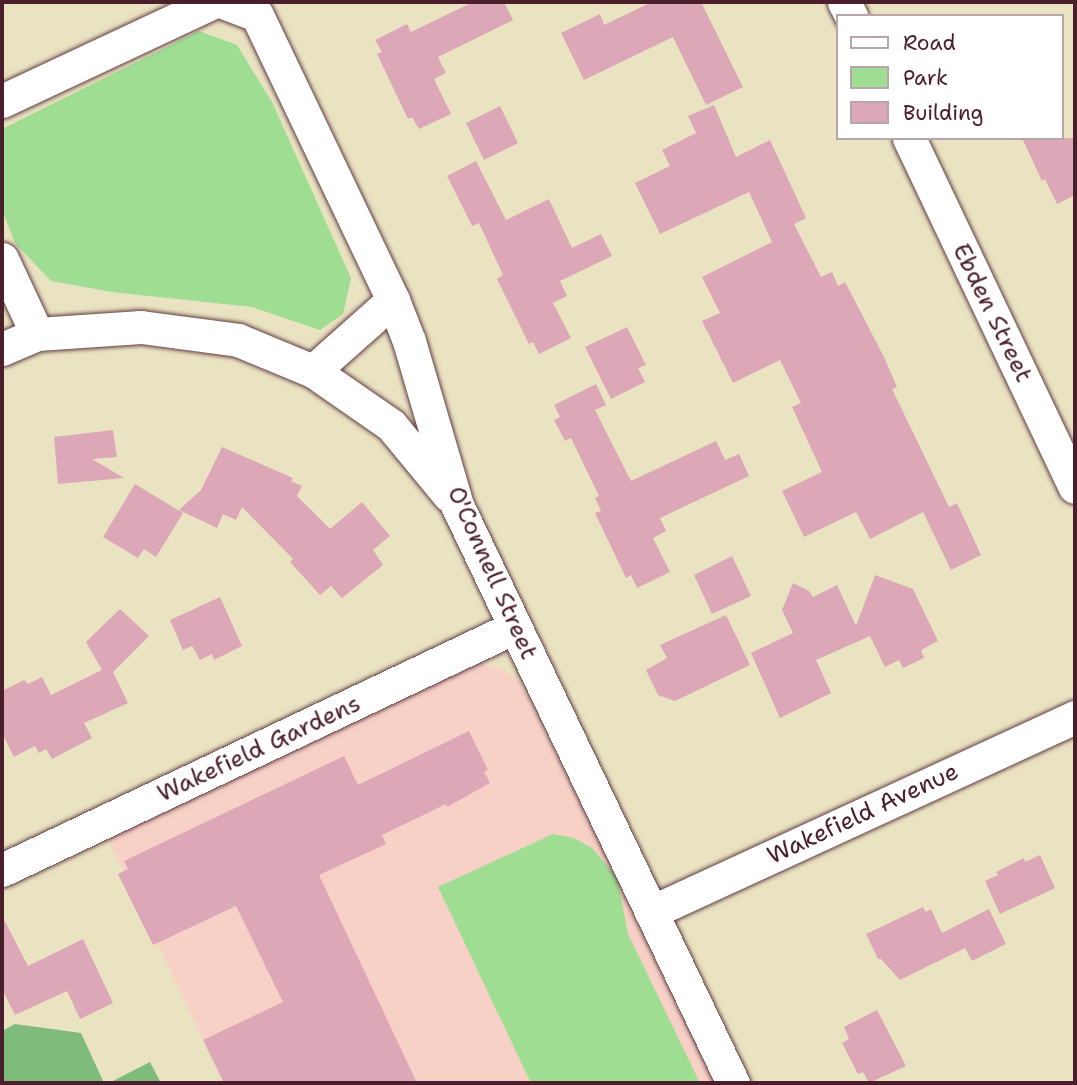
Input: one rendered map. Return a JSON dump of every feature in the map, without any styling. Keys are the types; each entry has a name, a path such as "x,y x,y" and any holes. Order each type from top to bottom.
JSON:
{"street":[{"path":"2,101 213,2"},
{"name":"O'Connell Street","path":"223,2 257,15 393,300 410,341 457,505 733,1083"},
{"name":"Ebden Street","path":"910,140 1063,428 1075,487"},
{"path":"2,259 37,334"},
{"path":"313,371 393,300"},
{"path":"2,349 37,334 141,327 238,340 313,371 391,425 457,505"},
{"name":"Wakefield Gardens","path":"2,870 515,627"},
{"name":"Wakefield Avenue","path":"651,912 1075,717"}],"shaded area":[{"path":"476,662 505,671 520,682 592,826 714,1083 224,1083 109,842 111,833"}],"green space":[{"path":"199,31 237,45 272,102 351,278 343,314 320,330 252,307 112,292 51,281 15,243 2,210 2,129"},
{"path":"553,834 574,838 592,848 617,877 628,934 700,1083 531,1083 438,887"},
{"path":"15,1024 81,1033 104,1083 2,1083 2,1031"},
{"path":"150,1062 161,1083 109,1083"}],"building":[{"path":"473,2 504,2 513,20 438,57 446,73 434,79 451,114 419,129 412,117 408,119 377,54 382,52 375,40 407,24 411,32"},
{"path":"652,2 701,2 743,87 706,105 673,37 584,80 561,33 600,14 604,25"},
{"path":"714,105 736,157 770,140 806,218 794,224 821,277 832,272 838,286 845,282 884,357 897,387 892,389 949,507 957,503 981,555 951,570 923,512 870,539 856,512 804,537 782,491 822,472 792,407 801,403 780,360 733,383 702,321 720,313 702,277 772,242 749,192 660,234 635,183 670,166 662,150 696,133 688,116"},
{"path":"500,106 518,143 484,160 466,123"},
{"path":"1075,138 1075,195 1057,204 1045,179 1042,181 1023,140"},
{"path":"476,161 506,220 549,199 572,248 601,234 612,256 560,281 567,296 553,303 571,338 539,354 533,342 529,344 497,279 503,275 479,223 472,226 447,176"},
{"path":"627,327 646,365 638,368 645,382 611,399 585,347"},
{"path":"596,384 606,405 595,410 631,481 716,441 725,460 739,454 749,476 660,518 666,531 653,538 670,572 637,588 631,575 626,578 595,513 601,511 595,498 599,496 571,438 565,441 554,420 560,417 554,405"},
{"path":"113,430 117,457 92,459 124,478 58,484 54,437"},
{"path":"222,447 293,478 291,481 302,486 297,496 330,529 362,502 390,536 373,550 383,565 342,598 331,586 320,595 290,562 293,559 242,507 236,520 223,514 217,528 179,510 201,490"},
{"path":"135,484 183,513 156,557 144,549 138,558 103,537"},
{"path":"732,556 751,596 712,614 694,575"},
{"path":"875,575 913,589 938,641 921,650 924,658 903,668 899,660 885,667 870,636 816,660 831,693 780,718 751,653 793,633 782,610 793,583 809,591 813,597 837,585 856,626"},
{"path":"220,597 242,646 214,660 212,654 200,660 192,646 183,650 170,620"},
{"path":"120,609 149,636 113,672 128,703 84,723 92,738 52,759 46,749 39,753 35,746 14,757 2,733 2,691 24,680 28,684 42,677 51,695 102,670 86,642"},
{"path":"726,615 750,665 675,701 658,695 646,670 667,658 660,645"},
{"path":"469,731 488,770 484,772 490,783 447,807 446,804 382,835 386,844 319,875 417,1083 224,1083 203,1040 283,1002 236,906 153,945 118,874 128,869 124,861 344,756 358,785"},
{"path":"1040,855 1055,888 1000,914 985,881 998,875 996,872 1024,858 1025,862"},
{"path":"923,907 926,912 931,909 942,933 989,909 1006,944 972,961 965,948 900,980 878,959 866,934"},
{"path":"2,916 28,966 83,939 113,1003 80,1019 67,991 15,1015 2,989"},
{"path":"877,1010 906,1066 869,1083 863,1072 858,1074 842,1043 849,1039 844,1027"}]}
